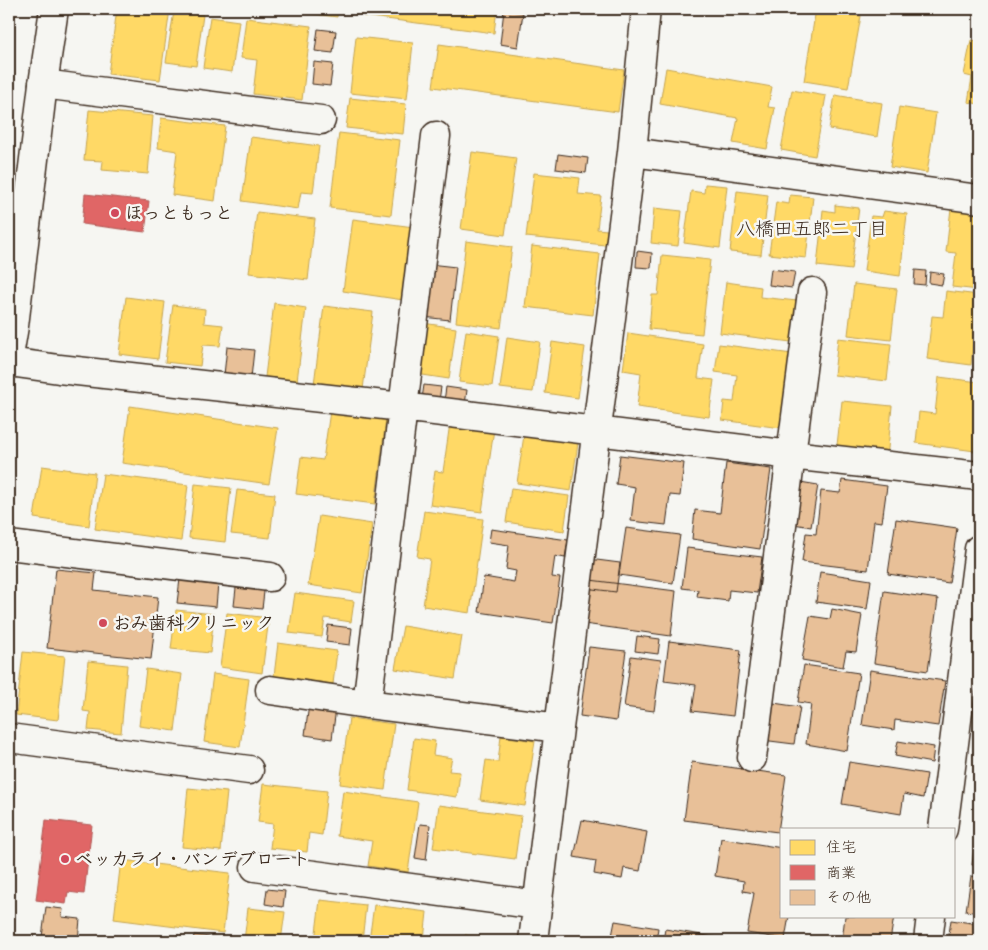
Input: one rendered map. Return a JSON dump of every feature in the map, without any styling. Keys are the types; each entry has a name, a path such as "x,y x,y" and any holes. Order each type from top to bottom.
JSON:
{"street":[{"path":"9,356 54,9"},
{"path":"534,941 632,152 646,9"},
{"path":"43,84 321,120"},
{"path":"367,704 436,136"},
{"path":"632,152 979,199"},
{"path":"752,758 812,292"},
{"path":"9,362 979,476"},
{"path":"9,545 270,577"},
{"path":"943,828 979,549"},
{"path":"270,690 559,728"},
{"path":"9,738 249,770"},
{"path":"255,867 538,905"},
{"path":"928,941 931,918"}],"building: 住宅":[{"path":"117,9 170,9 160,80 108,74"},
{"path":"285,9 338,9 337,17"},
{"path":"363,9 497,9 494,33 363,16"},
{"path":"816,9 861,16 848,88 804,81"},
{"path":"174,11 203,15 196,66 166,62"},
{"path":"210,17 239,21 232,72 203,68"},
{"path":"246,18 311,26 302,100 253,94 257,60 241,58"},
{"path":"356,37 413,43 407,99 350,93"},
{"path":"971,40 979,41 979,104 968,102 972,77 964,75"},
{"path":"439,44 624,70 618,112 433,87"},
{"path":"666,68 772,87 768,107 775,108 767,149 733,143 738,118 660,104"},
{"path":"792,90 826,96 815,156 781,150"},
{"path":"835,95 882,103 877,137 829,129"},
{"path":"350,98 406,104 403,134 346,128"},
{"path":"899,107 936,113 927,173 890,167"},
{"path":"89,110 153,116 148,174 102,170 103,161 84,160"},
{"path":"161,118 225,126 215,201 172,195 177,151 158,148"},
{"path":"339,133 400,140 391,215 330,208"},
{"path":"251,137 319,146 313,193 301,192 298,209 242,201"},
{"path":"472,152 516,158 505,235 461,229"},
{"path":"534,173 580,178 578,194 601,196 597,229 607,230 605,245 526,237"},
{"path":"705,184 727,186 720,248 684,243 691,191 704,193"},
{"path":"737,191 768,195 761,255 730,252"},
{"path":"790,195 813,197 806,258 769,254 776,202 789,204"},
{"path":"835,205 859,208 851,270 817,266 823,210 835,212"},
{"path":"654,208 682,211 678,246 651,243"},
{"path":"951,208 979,212 979,290 952,287 956,253 946,252"},
{"path":"884,211 907,214 900,276 864,271 871,216 882,217"},
{"path":"257,212 315,219 308,280 249,273"},
{"path":"353,219 414,227 403,300 343,291"},
{"path":"466,241 512,247 501,328 456,322"},
{"path":"532,246 600,254 593,315 525,307"},
{"path":"662,255 710,260 702,334 649,329 652,295 658,295"},
{"path":"726,282 761,287 760,297 797,301 791,342 720,333"},
{"path":"854,284 897,289 891,340 848,335"},
{"path":"946,291 979,295 979,346 973,345 971,365 927,359 932,316 943,317"},
{"path":"126,297 165,302 158,359 119,354"},
{"path":"274,303 306,308 297,381 265,377"},
{"path":"173,305 205,309 204,323 223,325 220,346 203,345 200,366 165,362"},
{"path":"324,306 373,312 362,397 313,392"},
{"path":"423,323 456,328 449,379 416,374"},
{"path":"466,331 499,336 492,386 459,382"},
{"path":"628,333 703,344 698,378 714,380 709,417 637,407 641,373 623,370"},
{"path":"507,337 540,342 533,392 500,388"},
{"path":"838,338 891,344 887,381 834,375"},
{"path":"552,342 585,347 578,398 545,393"},
{"path":"719,344 792,354 781,428 722,420 724,401 734,402 737,375 715,372"},
{"path":"939,377 979,382 979,418 975,451 916,443 919,412 935,414"},
{"path":"842,401 892,406 887,459 836,454"},
{"path":"130,406 278,428 269,484 122,463"},
{"path":"330,411 386,419 375,504 296,494 301,457 323,460"},
{"path":"450,423 494,429 482,512 430,505 435,471 443,472"},
{"path":"524,435 578,443 571,491 517,483"},
{"path":"42,466 95,473 89,526 34,518"},
{"path":"103,474 188,485 181,541 95,529"},
{"path":"195,484 231,488 225,542 189,538"},
{"path":"511,488 569,496 564,531 506,522"},
{"path":"237,490 275,494 270,538 231,534"},
{"path":"424,511 483,519 470,613 423,606 430,559 417,557"},
{"path":"319,516 372,524 362,593 308,585"},
{"path":"295,593 354,601 351,622 325,618 322,637 289,633"},
{"path":"176,610 214,614 210,653 171,649"},
{"path":"227,613 269,618 262,673 220,667"},
{"path":"403,626 462,636 455,679 395,669"},
{"path":"278,643 337,651 333,684 274,676"},
{"path":"23,652 65,656 58,720 16,715"},
{"path":"88,661 127,665 121,733 88,730 90,712 83,711"},
{"path":"146,669 182,674 175,731 139,726"},
{"path":"213,674 249,679 240,747 204,742"},
{"path":"349,718 394,724 385,790 340,784"},
{"path":"501,736 535,741 525,806 480,800 486,760 498,762"},
{"path":"414,738 435,741 433,755 452,758 449,771 460,772 457,797 407,790"},
{"path":"263,784 327,791 322,835 309,833 307,852 270,848 273,824 258,822"},
{"path":"188,788 227,792 221,851 182,847"},
{"path":"343,791 418,802 408,872 368,866 372,841 337,836"},
{"path":"439,805 521,816 515,859 433,848"},
{"path":"121,860 230,873 223,933 114,919"},
{"path":"320,900 366,905 362,941 315,941"},
{"path":"374,905 427,912 424,940 431,941 369,941"},
{"path":"248,908 285,912 281,941 244,941"},
{"path":"465,935 508,941 464,941"}],"building: 商業":[{"name":"ほっともっと","path":"85,194 149,201 145,232 82,224"},
{"name":"ベッカライ・バンデブロート","path":"46,820 92,825 84,894 68,892 66,904 36,900"}],"building: その他":[{"path":"504,10 523,13 518,47 500,44"},
{"path":"318,29 336,31 333,53 315,51"},
{"path":"314,62 333,64 330,86 312,84"},
{"path":"558,154 588,158 586,173 556,169"},
{"path":"637,251 652,253 651,268 636,267"},
{"path":"429,264 456,267 450,320 423,317"},
{"path":"771,269 795,272 792,288 769,285"},
{"path":"915,270 926,271 925,285 914,284"},
{"path":"930,272 944,274 942,285 929,283"},
{"path":"227,347 254,350 251,378 224,375"},
{"path":"424,385 441,387 438,408 421,406"},
{"path":"446,387 467,390 464,412 443,409"},
{"path":"620,455 684,463 680,496 670,495 666,525 631,521 635,487 616,484"},
{"path":"726,463 771,469 760,549 692,539 695,510 720,513"},
{"path":"842,480 887,486 882,522 874,521 868,570 802,562 806,533 816,534 821,491 840,493"},
{"path":"794,481 818,485 811,527 788,523"},
{"path":"896,519 957,528 949,583 888,574"},
{"path":"626,528 680,535 673,583 619,575"},
{"path":"491,529 568,540 565,558 555,556 552,577 560,578 553,623 479,612 484,577 514,582 516,571 506,569 509,545 489,542"},
{"path":"687,548 762,557 757,593 729,590 728,601 697,597 698,590 682,588"},
{"path":"589,559 620,563 616,592 585,588"},
{"name":"おみ歯科クリニック","path":"56,569 96,573 94,590 158,597 151,659 47,648"},
{"path":"820,572 871,580 867,609 816,602"},
{"path":"180,579 218,583 216,607 177,603"},
{"path":"237,579 265,583 262,609 234,606"},
{"path":"590,580 676,591 671,636 584,624"},
{"path":"884,591 938,599 928,671 874,663"},
{"path":"832,609 862,615 856,652 846,651 843,667 802,660 810,616 830,619"},
{"path":"328,625 352,628 350,645 326,642"},
{"path":"637,636 660,639 658,654 635,651"},
{"path":"669,641 741,650 733,716 692,711 696,685 664,681"},
{"path":"589,647 626,651 616,721 580,716"},
{"path":"631,656 661,660 654,711 624,707"},
{"path":"804,665 859,673 847,751 806,744 811,704 798,702"},
{"path":"870,670 945,681 938,726 895,720 894,730 862,725"},
{"path":"767,702 800,707 794,744 762,740"},
{"path":"309,704 336,708 332,739 305,735"},
{"path":"898,741 934,747 932,763 895,756"},
{"path":"692,762 786,775 778,832 684,820"},
{"path":"849,762 927,774 923,798 904,794 901,814 842,804"},
{"path":"582,820 647,832 640,871 624,868 622,879 594,874 596,861 574,857"},
{"path":"420,824 430,825 426,860 415,858"},
{"path":"976,830 979,830 979,866 972,865"},
{"path":"721,838 780,848 780,918 789,918 785,939 747,933 754,893 743,891 744,881 715,876"},
{"path":"971,876 979,877 979,913 966,911"},
{"path":"267,889 285,891 283,907 265,904"},
{"path":"46,907 63,909 62,917 80,919 78,941 42,937"},
{"path":"845,918 894,918 890,941 842,941"},
{"path":"951,920 979,924 979,941 948,941"},
{"path":"615,921 658,928 656,941 611,941"},
{"path":"665,929 738,941 663,941"},
{"path":"194,935 225,939 225,941 193,941"}],"place":[{"name":"ほっともっと","path":"115,213"},
{"name":"おみ歯科クリニック","path":"103,623"},
{"name":"ベッカライ・バンデブロート","path":"65,859"}],"district":[{"name":"八橋田五郎二丁目","path":"812,228"}]}
